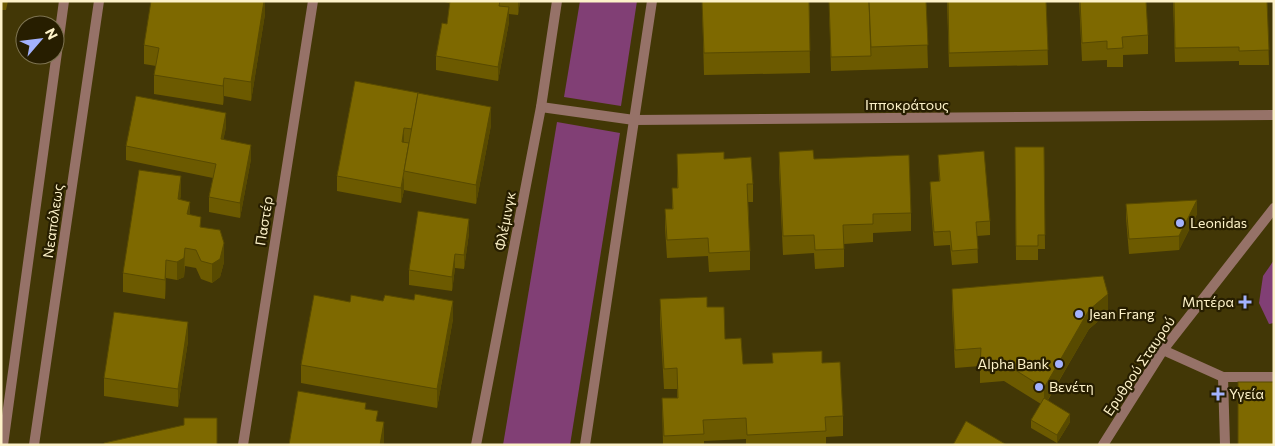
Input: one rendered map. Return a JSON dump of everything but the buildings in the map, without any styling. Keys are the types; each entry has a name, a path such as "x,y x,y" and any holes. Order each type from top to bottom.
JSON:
{"street":[{"name":"Νεαπόλεως","path":"3,445 64,1"},
{"name":"Νεαπόλεως","path":"34,445 100,1"},
{"name":"Παστέρ","path":"243,445 313,1"},
{"name":"Φλέμινγκ","path":"476,445 541,107 557,1"},
{"path":"585,445 652,1"},
{"name":"Ιπποκράτους","path":"541,107 634,120 1274,116"},
{"name":"Ερυθρού Σταυρού","path":"1103,445 1164,350 1274,208"},
{"path":"1164,350 1223,377 1274,377"},
{"path":"1223,377 1225,445"}],"shaded area":[{"path":"580,1 637,1 621,106 564,97"},
{"path":"557,122 620,133 570,445 503,445"},
{"path":"1274,260 1274,323 1269,324 1259,303 1263,276"}],"place":[{"name":"Leonidas","path":"1180,223"},
{"name":"Μητέρα","path":"1245,302"},
{"name":"Jean Frang","path":"1079,314"},
{"name":"Alpha Bank","path":"1059,364"},
{"name":"Βενέτη","path":"1039,387"},
{"name":"Υγεία","path":"1218,394"}]}
